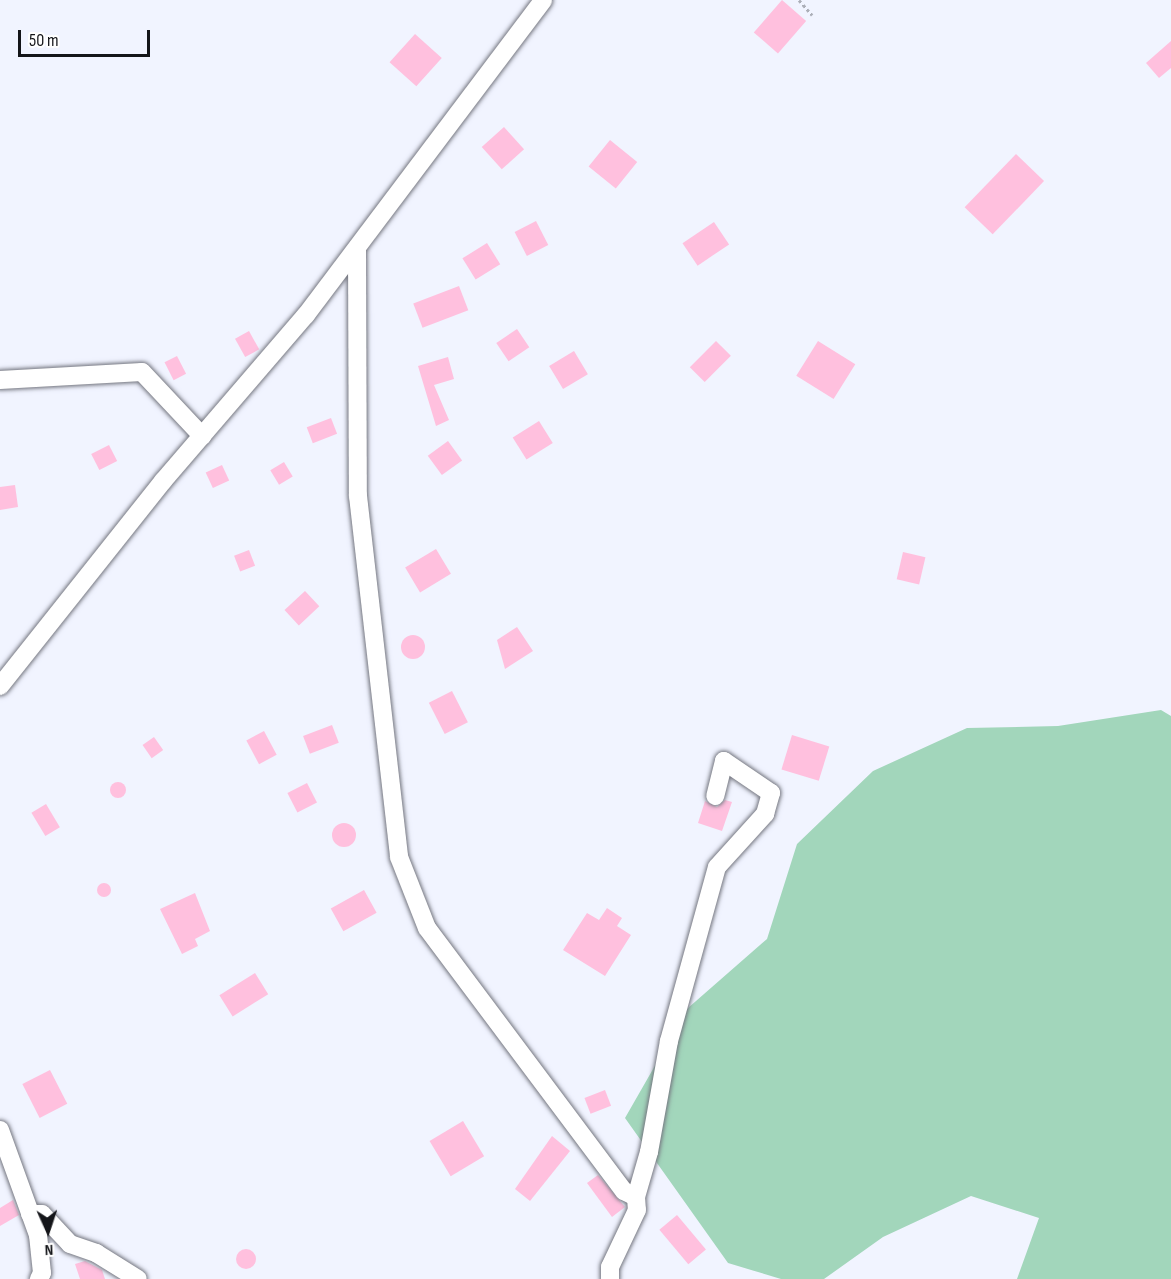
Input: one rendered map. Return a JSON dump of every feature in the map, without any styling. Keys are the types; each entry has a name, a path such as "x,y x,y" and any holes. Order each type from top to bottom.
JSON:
{"street":[{"path":"0,686 202,436 306,315 543,0"},
{"path":"357,248 358,496 399,857 427,928 624,1191 636,1197"},
{"path":"0,380 142,372 202,436"},
{"path":"610,1279 613,1260 637,1210 636,1197 649,1152 669,1041 717,867 765,814 771,793 724,761 715,796"},
{"path":"0,1130 38,1235 42,1273 39,1279"},
{"path":"30,1214 42,1214 70,1244 96,1254 138,1279"}],"path":[{"path":"799,0 812,15"}],"green space":[{"path":"1161,710 1171,716 1171,1279 1017,1279 1039,1218 971,1196 883,1237 824,1279 781,1279 728,1263 625,1118 688,1008 767,939 797,844 873,771 967,728 1058,726"}],"building":[{"path":"782,0 806,21 778,53 754,32"},
{"path":"415,34 442,58 416,86 390,62"},
{"path":"1171,41 1171,68 1159,78 1146,63"},
{"path":"504,127 524,149 502,169 482,147"},
{"path":"610,140 637,162 616,188 589,166"},
{"path":"1016,154 1044,181 993,234 965,207"},
{"path":"536,221 548,245 527,256 515,232"},
{"path":"714,222 729,244 698,266 682,243"},
{"path":"487,243 500,264 476,280 462,258"},
{"path":"459,286 468,310 423,328 413,304"},
{"path":"517,329 529,347 509,361 496,343"},
{"path":"249,331 259,349 245,357 235,339"},
{"path":"716,341 731,356 705,382 690,367"},
{"path":"818,341 855,364 834,399 796,376"},
{"path":"574,351 588,374 563,389 549,366"},
{"path":"177,356 186,374 174,380 165,362"},
{"path":"448,357 454,379 434,385 449,420 436,426 418,366"},
{"path":"331,418 337,434 313,443 307,427"},
{"path":"539,421 553,443 526,459 513,437"},
{"path":"448,441 462,460 442,475 428,456"},
{"path":"109,445 117,461 99,470 91,454"},
{"path":"284,462 293,477 279,485 270,470"},
{"path":"222,465 229,480 213,488 206,473"},
{"path":"15,485 18,507 0,510 0,487"},
{"path":"436,549 451,574 420,592 405,568"},
{"path":"249,550 255,566 240,572 234,556"},
{"path":"903,552 925,557 919,584 897,579"},
{"path":"305,591 319,606 299,625 285,610"},
{"path":"517,627 533,651 505,669 497,640"},
{"path":"413,635 422,638 425,647 422,656 413,659 404,656 401,647 404,638"},
{"path":"452,691 468,722 445,734 429,703"},
{"path":"332,725 339,743 310,754 303,736"},
{"path":"264,731 277,755 259,764 246,740"},
{"path":"792,735 829,746 819,781 781,769"},
{"path":"154,737 163,750 152,758 143,745"},
{"path":"118,782 126,790 118,798 110,790"},
{"path":"307,783 317,803 297,813 287,793"},
{"path":"725,800 732,802 722,831 698,823 705,801 717,807"},
{"path":"46,804 60,827 45,836 31,813"},
{"path":"344,823 352,827 356,835 352,843 344,847 336,843 332,835 336,827"},
{"path":"101,883 107,883 111,890 107,897 101,897 97,893 97,887"},
{"path":"364,890 377,913 343,931 331,908"},
{"path":"195,893 210,931 195,939 198,946 182,954 160,909"},
{"path":"607,908 622,918 617,926 631,935 605,976 563,950 587,913 599,920"},
{"path":"255,973 268,994 233,1016 219,995"},
{"path":"50,1070 67,1104 40,1118 22,1084"},
{"path":"605,1090 611,1106 591,1114 584,1098"},
{"path":"463,1121 484,1156 451,1176 430,1141"},
{"path":"552,1136 570,1151 530,1201 515,1189"},
{"path":"598,1175 625,1207 612,1217 587,1183"},
{"path":"13,1200 19,1215 0,1226 0,1208"},
{"path":"677,1215 706,1249 688,1264 659,1230"},
{"path":"246,1249 253,1252 256,1259 253,1266 246,1269 239,1266 236,1259 239,1252"},
{"path":"85,1261 102,1270 105,1279 80,1279 75,1264"}]}
